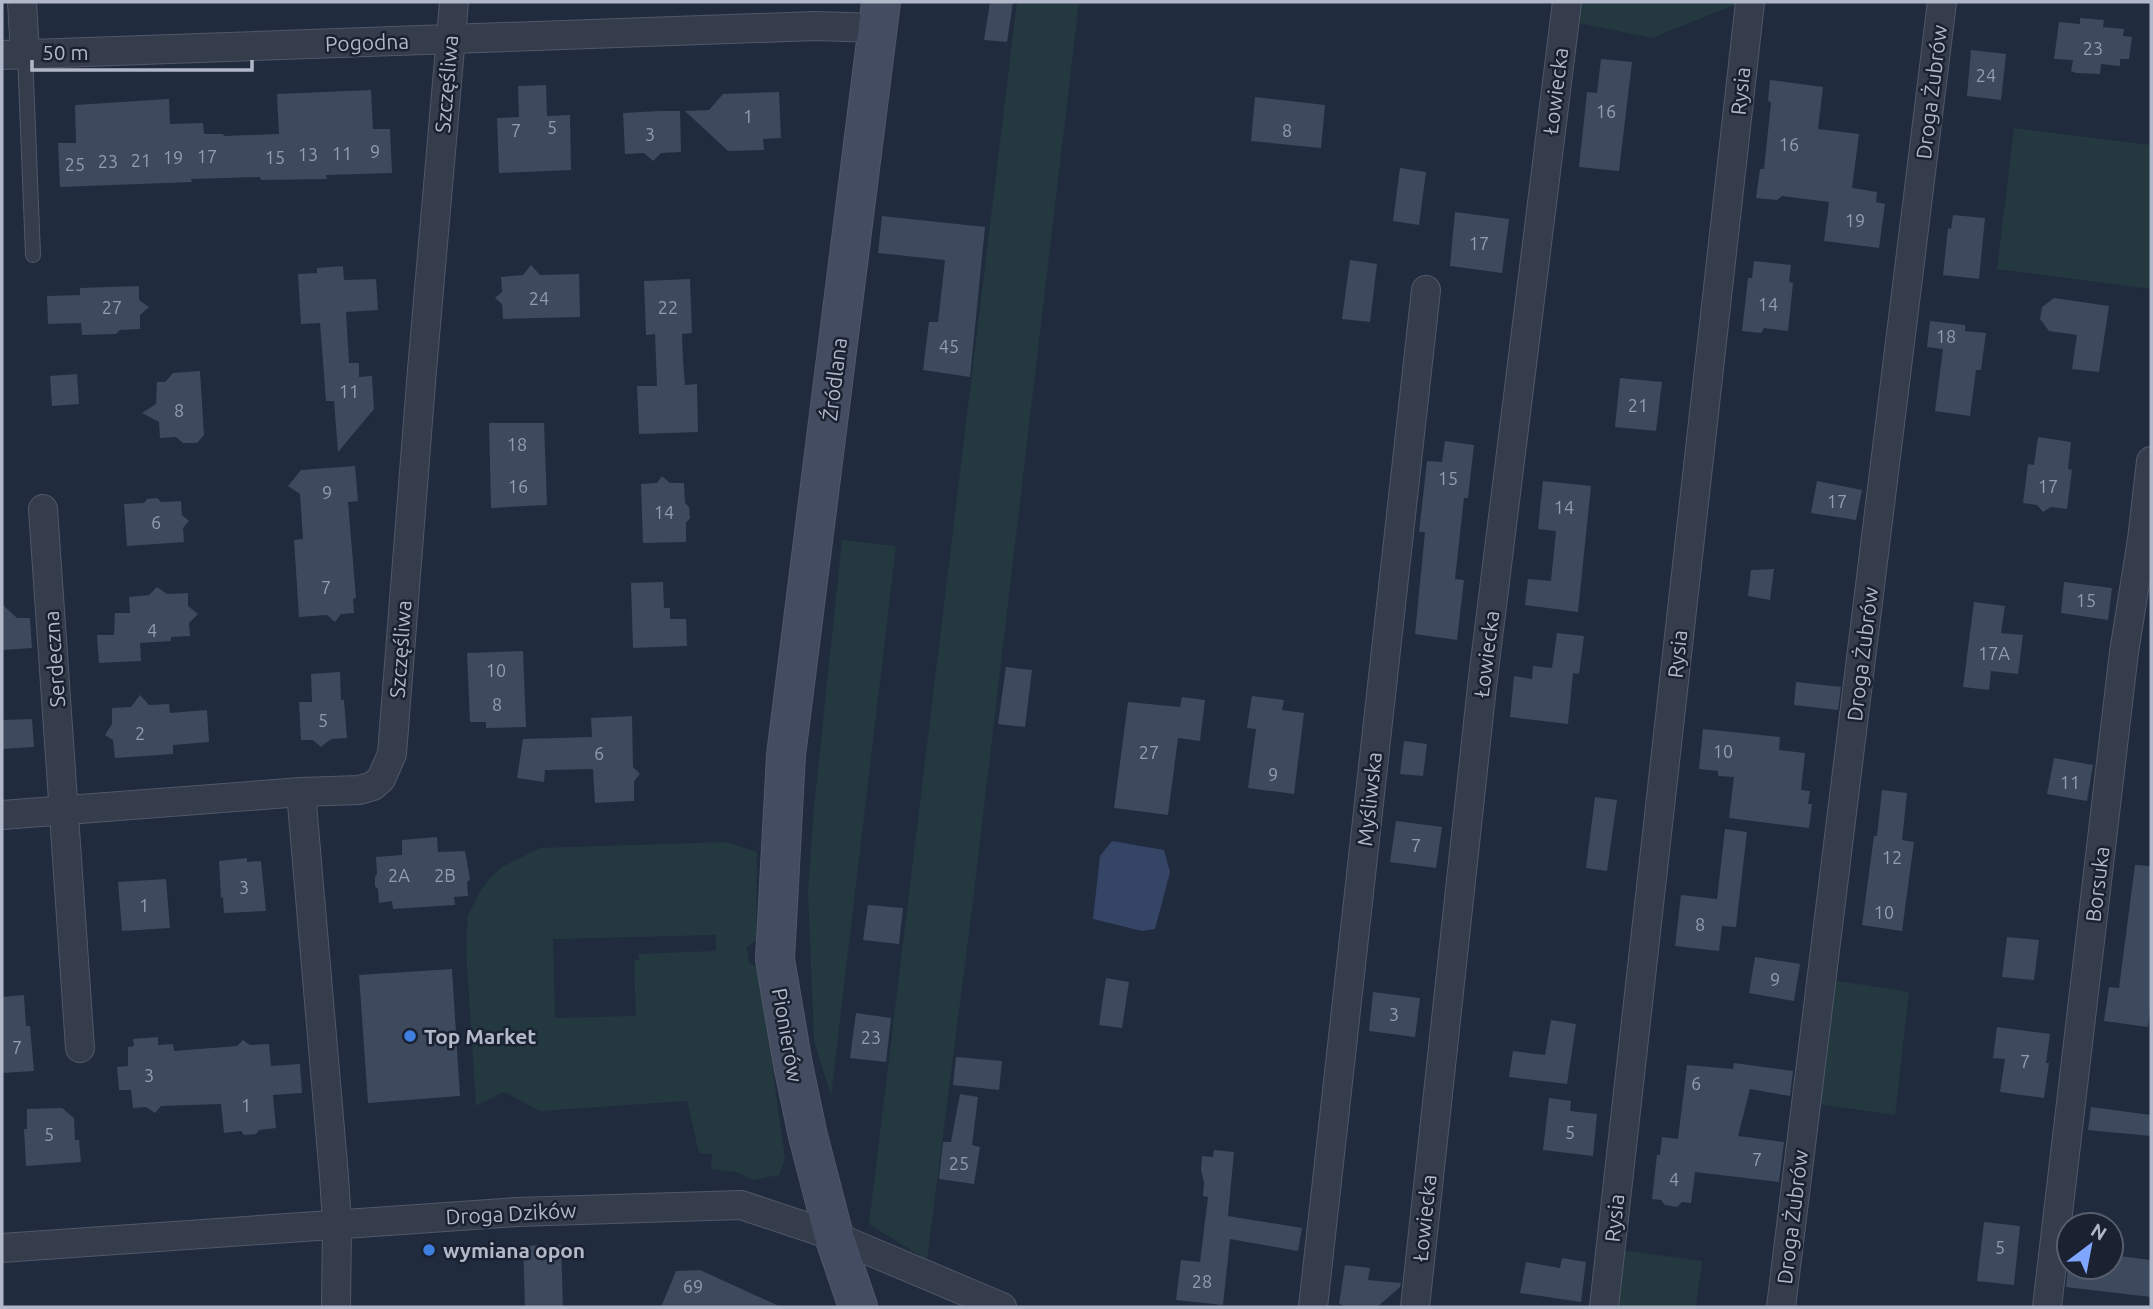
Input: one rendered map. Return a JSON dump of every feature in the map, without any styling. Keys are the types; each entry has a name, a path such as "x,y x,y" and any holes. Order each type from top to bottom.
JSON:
{"main road":[{"name":"Źródlana","path":"786,755 879,15"},
{"name":"Pionierów","path":"786,755 775,959 805,1124 834,1236 858,1307"}],"street":[{"path":"13,55 22,2"},
{"name":"Szczęśliwa","path":"301,792 359,790 373,786 381,779 392,754 454,2"},
{"name":"Łowiecka","path":"1415,1307 1482,686 1567,2"},
{"name":"Rysia","path":"1604,1307 1749,2"},
{"name":"Droga Żubrów","path":"1782,1307 1942,2"},
{"name":"Pogodna","path":"13,55 815,26 879,15"},
{"name":"Myśliwska","path":"1312,1307 1426,290"},
{"name":"Borsuka","path":"2047,1307 2124,652 2142,540 2151,461"},
{"name":"Serdeczna","path":"43,509 80,1048"},
{"path":"2,814 301,792 337,1223 336,1307"},
{"name":"Droga Dzików","path":"2,1248 517,1212 741,1205 834,1236 1002,1307"}],"lane":[{"path":"13,55 33,255"}],"green space":[{"path":"1017,2 1079,2 971,917 927,1260 869,1224"},
{"path":"1575,2 1742,2 1652,38 1573,22"},
{"path":"2014,128 2151,145 2151,289 1997,269"},
{"path":"842,540 896,546 831,1096 814,1040 808,890"},
{"path":"725,842 757,852 756,940 747,947 749,964 758,966 785,1158 779,1175 753,1180 736,1172 711,1169 712,1154 699,1153 687,1101 540,1111 504,1092 476,1106 466,950 468,915 490,878 502,867 540,848","holes":["716,935 716,951 638,954 639,960 634,960 636,1016 555,1018 553,939"]},
{"path":"1832,980 1909,992 1895,1115 1818,1104"},
{"path":"1619,1250 1702,1261 1696,1307 1613,1307"}],"water":[{"path":"1112,841 1164,850 1170,872 1155,929 1142,931 1093,919 1100,856"}],"building":[{"path":"990,2 1013,2 1007,42 984,40"},
{"path":"2080,18 2104,20 2103,27 2124,29 2123,36 2132,37 2129,59 2120,59 2120,66 2101,64 2100,74 2076,73 2071,71 2073,60 2054,59 2059,22 2080,24"},
{"path":"1971,50 2006,54 2001,100 1967,96"},
{"path":"1601,59 1632,62 1619,171 1579,167 1587,92 1597,93"},
{"path":"1770,80 1823,87 1818,129 1859,134 1852,188 1877,192 1876,202 1885,204 1879,248 1824,241 1829,202 1782,196 1777,200 1756,198 1760,169 1764,169 1771,103 1768,100"},
{"path":"546,85 547,116 570,115 571,170 499,173 497,118 519,117 518,86"},
{"path":"371,90 373,129 390,129 392,173 326,175 327,179 191,179 192,182 60,187 58,143 76,143 75,105 169,99 170,124 203,123 204,134 224,136 279,134 277,94"},
{"path":"779,92 781,138 763,139 764,150 728,151 685,111 709,110 723,94"},
{"path":"1255,97 1325,105 1321,148 1251,141"},
{"path":"680,111 681,152 661,153 653,161 644,153 625,154 623,113"},
{"path":"1400,168 1426,172 1419,225 1393,221"},
{"path":"1455,212 1509,219 1502,273 1450,266"},
{"path":"1953,215 1985,218 1979,279 1943,275 1948,228 1951,229"},
{"path":"882,216 985,227 970,377 923,370 929,322 938,322 945,260 878,253"},
{"path":"1350,260 1377,264 1370,322 1342,319"},
{"path":"1754,261 1791,265 1789,282 1793,283 1788,331 1764,328 1761,333 1742,331 1748,278 1752,278"},
{"path":"531,265 540,275 579,274 580,317 503,319 502,304 495,298 502,292 501,277 523,275"},
{"path":"343,266 344,280 376,279 378,310 346,312 349,363 359,363 359,377 372,376 374,409 338,452 334,401 326,401 320,323 301,324 298,274 317,273 317,268"},
{"path":"690,279 692,333 682,334 683,361 685,385 697,384 698,432 639,434 637,386 657,386 655,334 646,335 644,281"},
{"path":"139,286 139,300 149,307 140,315 140,329 120,330 116,334 82,335 81,323 48,324 47,296 80,295 80,288"},
{"path":"2054,298 2109,306 2099,372 2072,369 2077,335 2049,331 2040,319 2042,307"},
{"path":"1930,321 1965,325 1965,331 1986,333 1981,370 1976,370 1970,416 1935,411 1943,349 1927,347"},
{"path":"200,371 204,435 197,443 183,443 176,437 160,438 159,422 142,413 156,404 157,382 165,382 173,373"},
{"path":"77,374 79,404 52,406 50,376"},
{"path":"1620,378 1662,382 1656,431 1615,427"},
{"path":"489,423 544,423 547,505 491,508"},
{"path":"2038,437 2071,442 2068,469 2072,470 2067,509 2051,507 2043,512 2037,505 2023,503 2028,464 2034,465"},
{"path":"1445,441 1474,445 1468,498 1464,498 1455,579 1464,580 1457,640 1415,634 1425,532 1419,532 1427,461 1442,462"},
{"path":"355,466 358,501 348,502 356,598 353,599 354,613 341,614 335,622 327,615 299,617 294,540 303,539 300,494 288,486 301,470"},
{"path":"662,476 670,483 684,483 685,503 689,507 690,518 686,523 686,542 643,543 641,484 657,483"},
{"path":"1543,481 1591,486 1578,612 1525,605 1528,579 1551,581 1556,531 1538,529"},
{"path":"1817,481 1862,490 1856,520 1811,513"},
{"path":"157,498 161,502 181,501 182,515 189,521 183,528 184,542 127,546 124,504 144,503 147,499"},
{"path":"1774,569 1770,600 1748,596 1751,570"},
{"path":"663,582 664,608 670,608 670,619 686,619 687,646 633,648 631,583"},
{"path":"2064,582 2112,588 2108,620 2061,613"},
{"path":"157,587 167,594 188,593 188,606 198,614 189,623 190,636 171,637 171,641 140,643 141,661 99,663 97,635 114,635 115,613 130,613 129,597 149,595"},
{"path":"1974,602 2005,606 2001,633 2023,635 2018,674 1991,671 1989,690 1963,687"},
{"path":"2,604 17,618 30,618 32,648 3,650"},
{"path":"1557,633 1584,636 1579,674 1573,673 1568,724 1510,717 1514,676 1532,679 1533,666 1552,668"},
{"path":"523,651 526,727 486,728 486,722 470,722 467,653"},
{"path":"1006,667 1032,670 1025,727 998,724"},
{"path":"340,672 347,738 331,739 321,747 313,740 301,740 299,702 312,702 311,674"},
{"path":"1796,682 1841,687 1838,710 1794,705"},
{"path":"140,695 149,705 169,704 170,713 207,710 209,742 173,745 173,754 115,758 113,740 105,735 112,724 112,708 131,707"},
{"path":"1252,696 1284,700 1282,710 1304,713 1294,794 1248,788 1256,729 1247,728"},
{"path":"1182,697 1205,700 1200,741 1178,738 1168,815 1114,808 1128,702 1180,707"},
{"path":"632,716 633,767 640,774 634,781 634,801 595,803 593,769 545,770 544,782 517,778 523,739 592,737 591,718"},
{"path":"32,719 34,747 2,749 2,720"},
{"path":"1703,729 1780,737 1779,750 1805,753 1801,790 1810,791 1808,804 1812,804 1809,828 1729,818 1734,777 1718,776 1718,771 1699,769"},
{"path":"1404,741 1427,744 1423,776 1400,774"},
{"path":"2054,758 2093,765 2087,801 2047,794"},
{"path":"1882,790 1907,793 1902,840 1914,842 1902,931 1862,925"},
{"path":"1595,797 1617,800 1607,871 1586,868"},
{"path":"1396,821 1442,827 1436,868 1390,862"},
{"path":"1725,829 1747,832 1736,927 1722,926 1719,951 1675,946 1681,895 1717,899"},
{"path":"437,837 438,852 465,851 470,879 467,882 468,896 454,897 455,905 393,909 392,901 379,903 378,889 375,886 376,857 402,855 402,840"},
{"path":"247,858 247,862 261,861 266,911 224,913 219,861"},
{"path":"2135,865 2151,866 2151,1002 2148,1027 2104,1021 2109,987 2119,988"},
{"path":"166,879 170,928 122,931 118,882"},
{"path":"868,905 903,908 899,944 863,940"},
{"path":"2007,937 2039,940 2034,980 2002,977"},
{"path":"1755,957 1800,964 1794,1001 1749,993"},
{"name":"Top Market","path":"452,969 460,1096 368,1103 359,975"},
{"path":"1106,978 1129,982 1122,1028 1099,1025"},
{"path":"1373,992 1420,998 1415,1037 1369,1031"},
{"path":"24,995 34,1071 2,1073 2,997"},
{"path":"856,1013 891,1018 886,1062 850,1058"},
{"path":"1551,1020 1576,1024 1567,1084 1509,1077 1513,1051 1545,1055"},
{"path":"1997,1027 2050,1034 2044,1098 2000,1092 2005,1059 1993,1058"},
{"path":"158,1037 158,1045 173,1044 174,1051 237,1046 243,1040 250,1045 269,1044 271,1066 300,1064 302,1093 273,1095 276,1128 259,1130 256,1134 244,1135 241,1131 224,1133 221,1104 161,1106 155,1113 146,1107 133,1108 131,1090 119,1090 117,1067 128,1066 128,1047 134,1046 133,1039"},
{"path":"956,1057 1002,1061 999,1090 953,1085"},
{"path":"1734,1063 1793,1071 1790,1096 1750,1089 1738,1136 1784,1142 1779,1182 1695,1172 1691,1203 1682,1202 1677,1207 1652,1199 1662,1137 1678,1139 1687,1065 1733,1069"},
{"path":"960,1094 978,1097 972,1145 980,1147 974,1184 939,1179 943,1142 951,1142"},
{"path":"1549,1098 1571,1101 1570,1111 1597,1114 1593,1156 1543,1150"},
{"path":"2091,1107 2151,1115 2151,1136 2088,1130"},
{"path":"62,1108 74,1118 75,1140 79,1140 81,1162 26,1166 24,1129 27,1129 27,1109"},
{"path":"1214,1150 1234,1152 1228,1216 1302,1228 1298,1251 1230,1239 1223,1305 1176,1300 1181,1260 1200,1262 1208,1197 1203,1196 1202,1156 1213,1157"},
{"path":"1984,1222 2020,1226 2014,1285 1977,1281"},
{"path":"561,1245 563,1307 525,1307 523,1246"},
{"path":"2125,1257 2151,1260 2151,1297 2066,1287 2067,1281 2125,1281"},
{"path":"1562,1258 1586,1262 1581,1302 1520,1293 1526,1262 1560,1268"},
{"path":"1345,1265 1370,1268 1368,1280 1401,1283 1400,1287 1377,1307 1342,1307 1343,1305 1339,1304"},
{"path":"700,1270 781,1307 661,1307 676,1271"}],"place":[{"name":"Top Market","path":"410,1036"},
{"name":"wymiana opon","path":"429,1250"}]}
